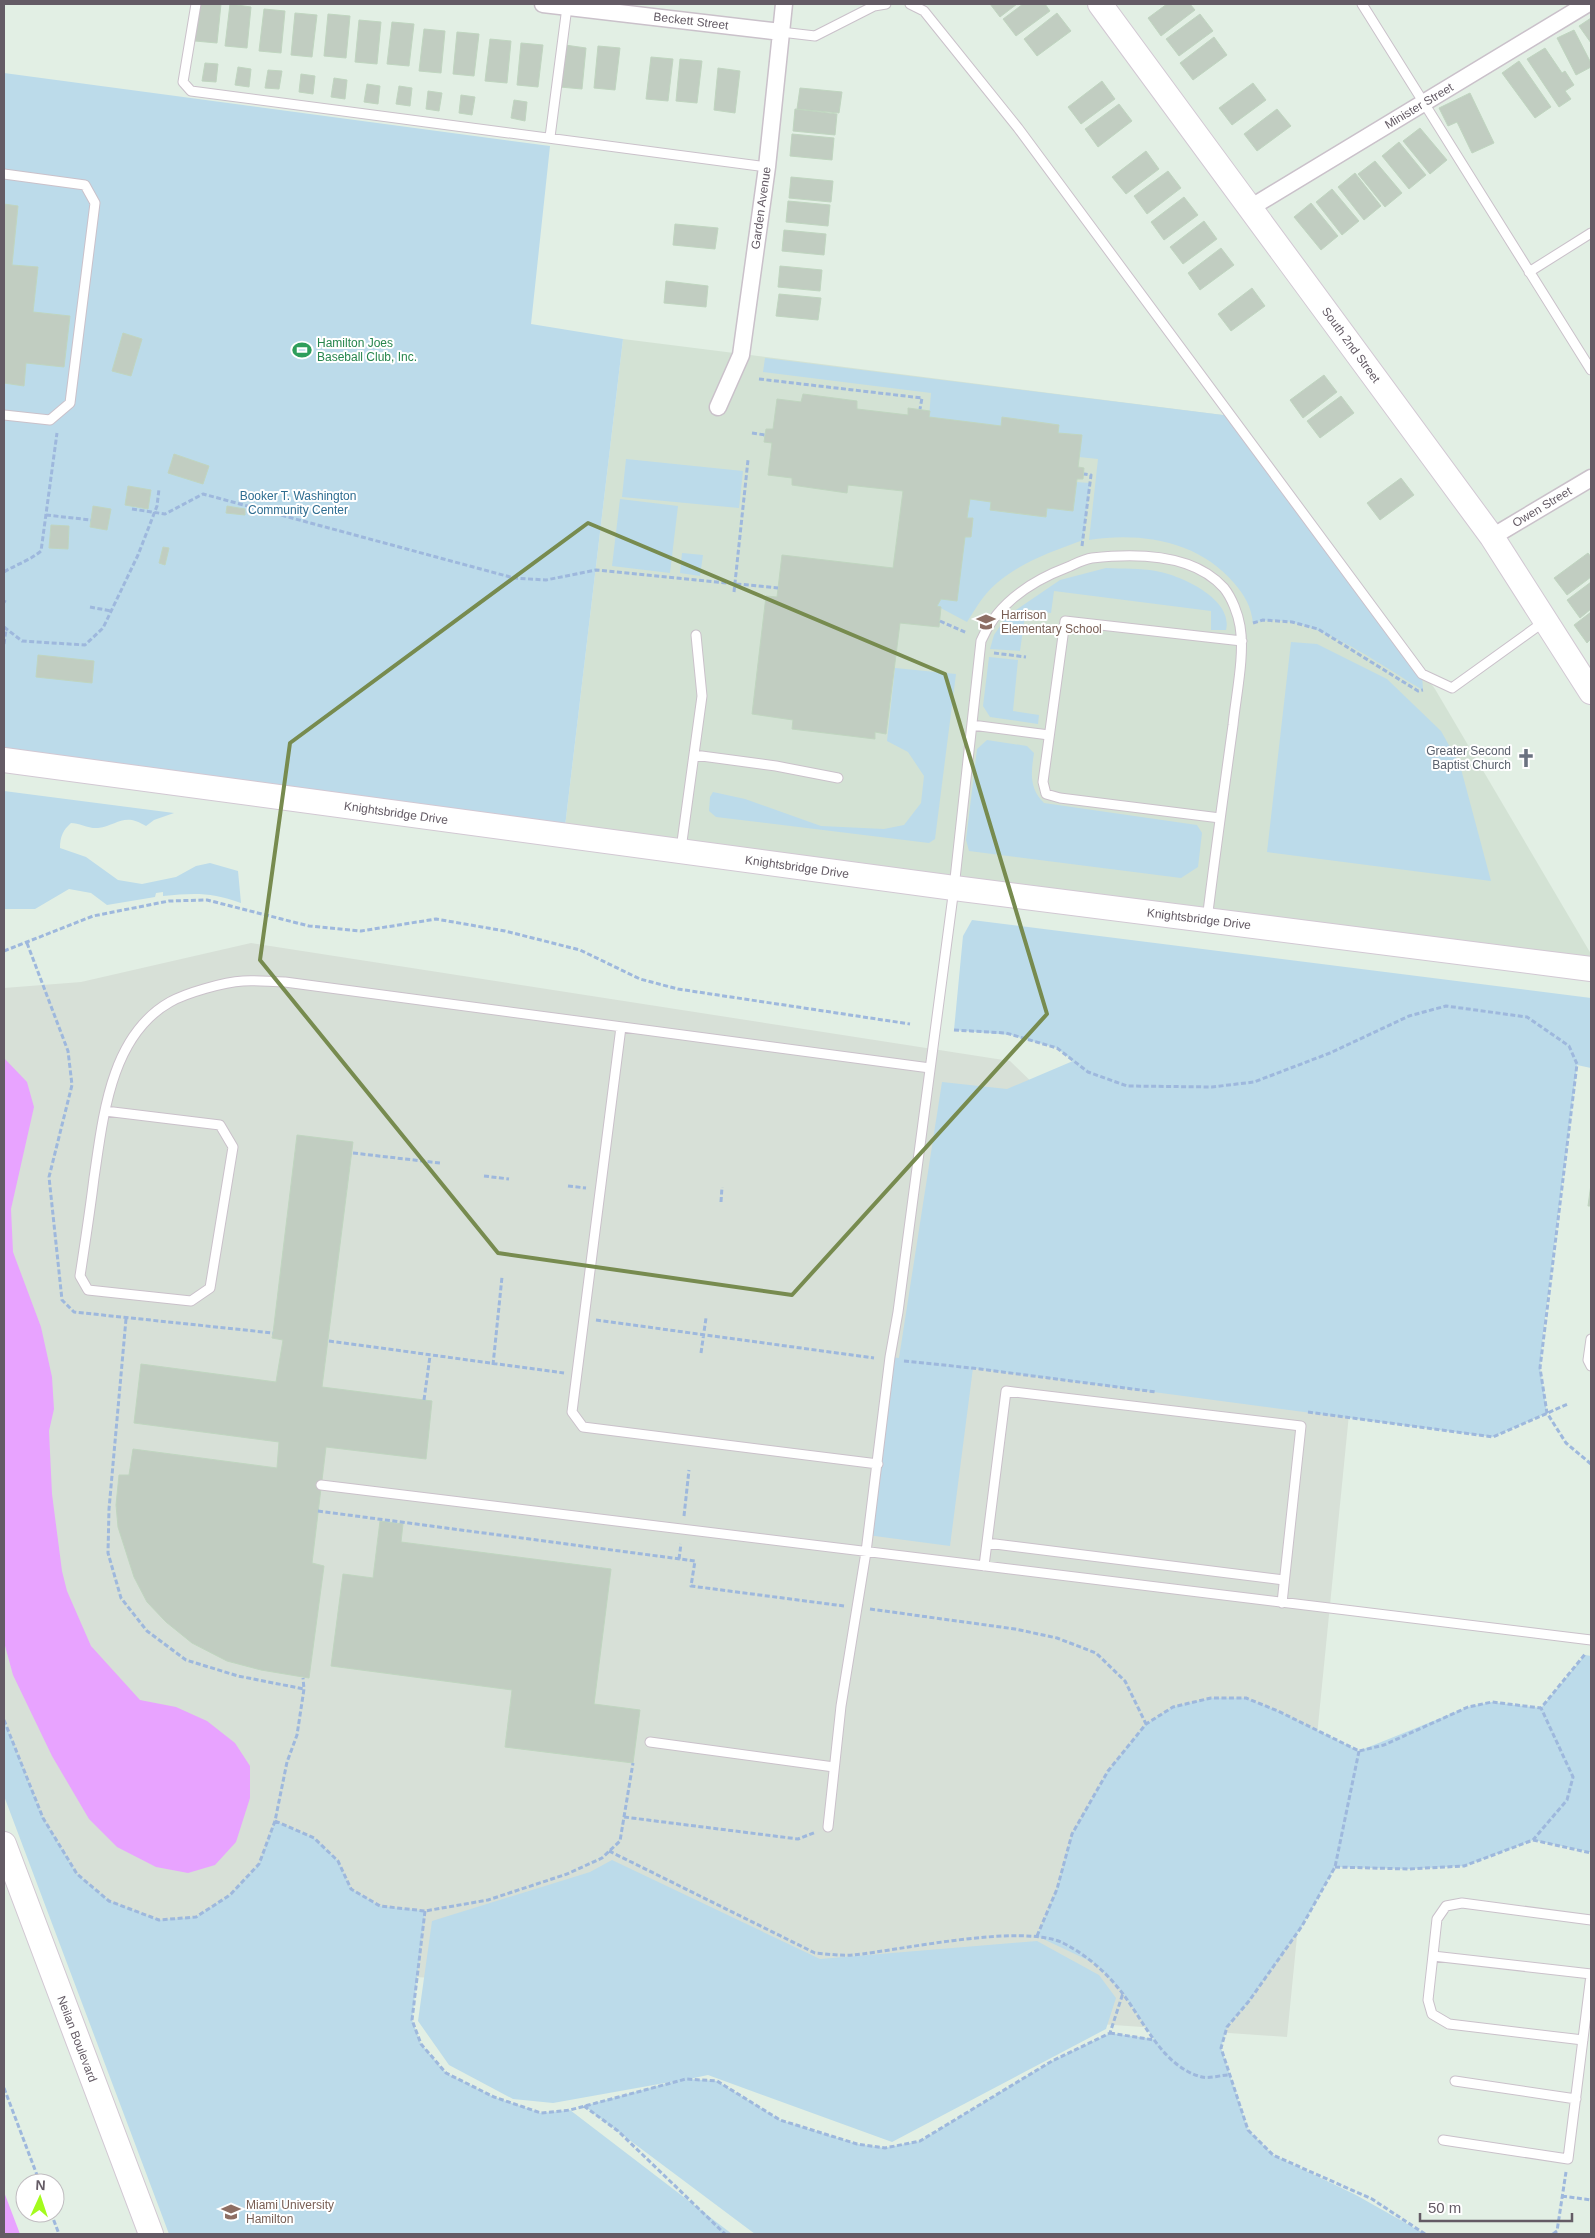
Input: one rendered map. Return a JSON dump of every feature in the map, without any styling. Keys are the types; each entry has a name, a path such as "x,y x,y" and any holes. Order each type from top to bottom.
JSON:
{"street":[{"name":"Beckett Street","path":"543,4 781,32"},
{"name":"Garden Avenue","path":"718,407 740,354 767,167 784,4"},
{"name":"South 2nd Street","path":"1100,4 1492,537 1547,620 1591,692"},
{"name":"Minister Street","path":"1250,208 1587,4"},
{"name":"Owen Street","path":"1492,537 1591,478"},
{"name":"Knightsbridge Drive","path":"4,760 954,888 1591,969"},
{"name":"Neilan Boulevard","path":"4,1844 152,2234"}],"lane":[{"path":"196,4 183,82 191,90 767,167"},
{"path":"781,32 816,36 874,6 886,4"},
{"path":"910,4 924,11 1018,128 1422,674 1452,688 1547,620"},
{"path":"1362,4 1591,370"},
{"path":"550,137 566,7"},
{"path":"4,174 85,185 95,203 70,403 50,420 4,415"},
{"path":"1529,272 1591,233"},
{"path":"828,1827 841,1706 866,1552 890,1357 898,1312 954,888 981,641 988,624 1007,601 1042,576 1090,558 1132,555 1164,558 1204,571 1225,589 1237,614 1242,641 1206,920"},
{"path":"1220,818 1060,798 1046,794 1043,782 1065,621 1242,641"},
{"path":"681,852 702,696 696,636"},
{"path":"972,725 1049,735"},
{"path":"694,755 776,766 838,778"},
{"path":"105,1111 220,1125 233,1146 210,1288 191,1302 88,1290 80,1276 105,1111 122,1057 142,1025 170,1002 207,989 241,981 285,982 930,1068"},
{"path":"621,1027 572,1412 583,1427 878,1464"},
{"path":"1591,1339 1588,1360 1591,1366"},
{"path":"984,1566 1006,1391 1301,1426 1282,1603"},
{"path":"321,1485 1591,1640"},
{"path":"987,1543 1284,1580"},
{"path":"650,1742 834,1767"},
{"path":"1583,2040 1449,2024 1432,2014 1428,2000 1438,1919 1446,1906 1462,1903 1591,1920"},
{"path":"1433,1956 1591,1975 1568,2159 1443,2140"},
{"path":"1455,2081 1576,2099"}],"path":[{"path":"759,379 922,398 920,409"},
{"path":"4,572 16,564 30,561 41,551 59,412"},
{"path":"752,433 765,435"},
{"path":"734,592 748,460"},
{"path":"1082,546 1091,475 1084,474"},
{"path":"5,628 22,641 85,645 103,628 138,555 154,513 159,489"},
{"path":"132,509 165,514 203,494 514,578 546,580 596,570 778,588"},
{"path":"46,515 91,520"},
{"path":"90,607 111,610"},
{"path":"940,620 968,634"},
{"path":"1240,627 1263,620 1292,622 1318,629 1418,691 1452,688"},
{"path":"4,644 5,628"},
{"path":"994,653 1026,657"},
{"path":"4,952 93,916 168,901 207,900 309,926 361,930 436,919 505,931 580,950 640,979 678,989 910,1024"},
{"path":"954,1030 1006,1033 1057,1048 1088,1072 1127,1086 1212,1087 1254,1082 1330,1053 1409,1016 1446,1006 1527,1017 1569,1046 1577,1064 1540,1368 1547,1413 1566,1443 1591,1464"},
{"path":"353,1153 440,1163"},
{"path":"484,1176 509,1179"},
{"path":"568,1186 586,1188"},
{"path":"721,1202 722,1187"},
{"path":"493,1365 502,1277"},
{"path":"701,1352 706,1318"},
{"path":"126,1319 108,1518 108,1553 121,1598 147,1631 186,1660 238,1676 304,1689"},
{"path":"596,1320 874,1358"},
{"path":"329,1341 493,1365 577,1374"},
{"path":"424,1400 430,1356"},
{"path":"898,1361 972,1368 1159,1392"},
{"path":"1306,1412 1493,1437 1568,1404"},
{"path":"684,1517 689,1470"},
{"path":"318,1511 695,1561 691,1586 1016,1629 1057,1638 1096,1653 1125,1681 1146,1724"},
{"path":"679,1559 681,1544"},
{"path":"1541,1708 1591,1647"},
{"path":"4,1720 43,1818 77,1874 109,1901 159,1920 196,1917 230,1895 259,1864 275,1821 287,1762 297,1735 304,1689 303,1678"},
{"path":"1037,1936 1057,1889 1072,1834 1108,1771 1146,1724 1173,1707 1211,1698 1246,1698 1278,1711 1359,1751 1384,1745 1468,1707 1492,1702 1541,1708"},
{"path":"1335,1867 1408,1870 1464,1866 1533,1840 1567,1800 1573,1777 1541,1708"},
{"path":"1359,1751 1335,1867 1302,1926 1249,2001 1227,2027 1221,2048 1228,2075 1248,2130 1273,2155 1372,2199 1425,2234"},
{"path":"275,1821 314,1838 338,1861 351,1889 380,1906 425,1911 488,1900 567,1874 602,1858 620,1841 633,1763"},
{"path":"624,1817 798,1839 828,1827"},
{"path":"1533,1840 1591,1852"},
{"path":"609,1851 815,1953 850,1955 1001,1936 1037,1936 1062,1943 1096,1964 1123,1993 1154,2040 1173,2063 1203,2077 1228,2075"},
{"path":"425,1911 412,2020 421,2044 446,2073 494,2097 541,2113 570,2110 686,2079 717,2081 780,2120 857,2144 886,2148 920,2141 1052,2061 1110,2033 1154,2040"},
{"path":"1110,2033 1123,1993"},
{"path":"4,2088 36,2173"},
{"path":"584,2106 618,2131 725,2234"},
{"path":"1554,2234 1557,2233 1568,2159"},
{"path":"1562,2196 1591,2200"}],"highlighted area":[{"path":"588,523 945,674 1047,1014 792,1295 498,1253 260,960 290,743"}],"shaded area":[{"name":"Harrison Elementary School","path":"623,339 1231,416 1435,689 1591,954 1591,969 564,835"},
{"path":"251,943 1010,1061 1351,1394 1287,2037 84,1954 4,1717 4,988 81,982"},
{"path":"4,1058 27,1082 34,1107 11,1209 13,1252 41,1327 52,1377 54,1409 49,1431 52,1494 62,1571 67,1591 91,1646 140,1700 176,1707 207,1721 235,1743 250,1766 250,1798 236,1842 215,1865 188,1873 156,1867 117,1847 89,1819 52,1756 13,1675 4,1642"},
{"path":"4,2192 20,2234 4,2234"}],"green space":[{"name":"Booker T. Washington Community Center","path":"4,73 550,146 531,324 623,339 564,835 4,760"},
{"path":"765,358 1231,416 1422,674 1423,690 1341,641 1318,631 1295,623 1273,620 1253,623 1251,611 1241,592 1220,569 1204,557 1168,543 1149,539 1129,537 1089,540 1098,459 1079,457 1082,435 1058,433 1057,425 1002,417 1001,426 929,417 931,393 763,372"},
{"path":"626,459 743,471 739,508 622,497"},
{"path":"1076,482 1090,483 1083,540 1031,561 1007,575 986,594 967,622 937,606 965,537 971,536 973,519 967,518 970,499 991,502 991,510 1046,517 1047,508"},
{"path":"620,499 678,506 670,573 612,566"},
{"path":"682,553 703,555 700,576 680,573"},
{"path":"1106,568 1156,571 1191,583 1203,590 1222,608 1226,619 1226,630 1211,630 1211,611 1054,591 1051,613 1026,609 1020,651 990,649 994,635 1007,616 1060,580"},
{"path":"1291,642 1317,644 1387,679 1441,731 1460,765 1491,881 1267,852"},
{"path":"989,657 1018,660 1013,711 1039,715 1038,724 990,717 983,706"},
{"path":"895,668 956,674 935,839 929,843 716,817 709,811 710,797 713,792 745,799 821,826 884,829 904,825 921,803 924,776 908,752 887,741"},
{"path":"987,740 1027,746 1034,753 1032,767 1033,786 1044,803 1197,825 1202,833 1198,867 1181,878 969,851 966,840 977,749"},
{"path":"4,791 174,813 154,820 146,826 132,820 121,821 98,828 71,823 62,834 60,848 86,857 118,880 142,884 176,877 196,866 210,863 238,871 241,903 202,894 163,896 163,892 156,893 155,897 107,905 91,893 69,889 35,909 4,909"},
{"path":"972,920 1591,998 1591,1068 1577,1065 1543,1334 1540,1368 1547,1413 1493,1437 973,1368 950,1546 867,1535 890,1357 899,1358 942,1082 1007,1089 1073,1061 1057,1048 1011,1035 954,1030 963,936"},
{"path":"1585,1655 1591,1656 1590,1852 1533,1840 1464,1866 1408,1869 1335,1867 1302,1926 1249,2001 1227,2027 1221,2048 1248,2130 1273,2155 1356,2195 1425,2234 755,2234 584,2106 676,2081 553,2103 513,2099 449,2065 418,2021 432,1921 590,1872 612,1860 820,1959 1037,1941 1099,1975 1116,1998 1106,2029 892,2142 708,2075 689,2079 717,2081 780,2120 857,2144 885,2148 920,2141 1052,2061 1110,2033 1154,2039 1123,1993 1096,1964 1037,1936 1057,1889 1072,1834 1108,1771 1146,1724 1173,1707 1211,1698 1246,1698 1278,1711 1359,1751 1468,1707 1492,1702 1541,1708"},
{"path":"4,1720 43,1818 77,1874 109,1901 159,1920 196,1917 230,1895 259,1864 275,1821 314,1838 338,1861 351,1889 380,1906 425,1911 412,2020 421,2044 446,2073 494,2097 541,2113 570,2110 732,2234 169,2234 4,1796"}],"building":[{"path":"199,4 221,4 217,43 195,41"},
{"path":"230,4 251,7 247,48 225,46"},
{"path":"990,4 1017,4 1000,17"},
{"path":"1023,4 1045,4 1050,11 1016,36 1003,19"},
{"path":"1167,4 1190,4 1195,10 1161,36 1148,18"},
{"path":"264,9 285,11 281,53 259,51"},
{"path":"295,13 317,15 312,57 291,55"},
{"path":"1057,13 1071,31 1037,56 1024,39"},
{"path":"328,14 350,16 346,58 324,56"},
{"path":"1200,14 1213,31 1179,56 1166,39"},
{"path":"1591,18 1591,43 1579,26"},
{"path":"359,20 381,22 377,64 355,62"},
{"path":"392,22 414,24 409,66 387,64"},
{"path":"424,29 445,31 441,73 419,71"},
{"path":"1574,30 1591,63 1591,67 1576,75 1557,38"},
{"path":"457,32 479,34 474,76 453,74"},
{"path":"1214,37 1227,55 1193,80 1180,63"},
{"path":"490,39 511,41 507,83 485,81"},
{"path":"521,43 543,45 538,87 517,85"},
{"path":"565,45 586,48 582,89 560,87"},
{"path":"598,46 620,48 615,90 594,88"},
{"path":"1545,48 1562,73 1565,71 1574,85 1565,91 1571,99 1559,107 1527,59"},
{"path":"651,57 673,59 668,101 646,99"},
{"path":"680,59 702,61 697,103 676,101"},
{"path":"1519,61 1551,107 1535,118 1502,73"},
{"path":"205,63 218,64 216,82 202,81"},
{"path":"238,67 251,69 249,87 235,85"},
{"path":"718,68 740,71 735,113 714,110"},
{"path":"268,70 282,71 279,89 265,88"},
{"path":"301,74 315,76 313,94 299,92"},
{"path":"334,78 347,80 345,99 331,97"},
{"path":"1102,81 1115,99 1081,124 1068,107"},
{"path":"1253,83 1266,100 1232,125 1219,108"},
{"path":"367,84 380,86 378,104 364,102"},
{"path":"399,86 412,88 410,106 396,104"},
{"path":"800,88 842,92 839,113 797,109"},
{"path":"428,91 442,93 439,111 426,109"},
{"path":"1470,93 1494,143 1472,153 1457,122 1448,126 1439,108"},
{"path":"461,95 475,97 472,115 459,113"},
{"path":"514,100 527,102 525,121 511,118"},
{"path":"1119,104 1132,121 1098,147 1085,129"},
{"path":"795,109 837,114 835,135 793,131"},
{"path":"1277,109 1291,126 1257,151 1244,134"},
{"path":"1420,128 1447,160 1430,174 1403,141"},
{"path":"792,134 834,138 832,160 790,156"},
{"path":"1399,142 1426,175 1409,189 1382,156"},
{"path":"1146,151 1159,169 1126,194 1112,177"},
{"path":"1375,161 1402,193 1385,207 1358,174"},
{"path":"1168,171 1181,188 1147,214 1134,196"},
{"path":"1355,173 1381,206 1364,220 1338,187"},
{"path":"791,177 833,181 831,202 789,198"},
{"path":"1332,189 1359,221 1342,235 1316,202"},
{"path":"1184,197 1198,215 1164,240 1151,222"},
{"path":"788,201 830,205 828,226 786,222"},
{"path":"1311,203 1338,236 1321,250 1294,217"},
{"path":"4,204 18,206 12,265 38,267 33,312 70,316 64,367 26,363 24,386 4,383"},
{"path":"1204,221 1217,239 1183,264 1170,247"},
{"path":"675,224 718,228 715,249 673,245"},
{"path":"784,230 826,234 824,255 782,251"},
{"path":"1221,248 1234,265 1200,290 1188,273"},
{"path":"780,266 822,270 820,291 778,287"},
{"path":"666,281 708,286 706,307 664,303"},
{"path":"1252,288 1265,306 1231,331 1218,314"},
{"path":"779,294 821,298 818,320 776,316"},
{"path":"123,333 142,339 131,376 112,371"},
{"path":"1324,375 1337,392 1303,418 1290,400"},
{"path":"803,394 857,401 857,409 908,415 908,408 930,411 929,417 1001,426 1002,417 1059,425 1058,433 1082,435 1078,467 1084,468 1083,479 1077,479 1073,511 1047,508 1046,517 990,510 991,502 970,499 967,518 973,518 971,537 965,537 957,601 941,599 937,606 941,607 939,627 900,623 886,734 875,732 875,739 792,729 793,720 752,714 766,596 777,597 782,555 893,568 903,491 848,485 847,493 792,485 792,478 768,475 772,443 764,442 766,429 773,429 777,399 801,402"},
{"path":"1341,396 1354,413 1320,438 1307,421"},
{"path":"174,454 209,466 203,484 168,473"},
{"path":"1401,478 1414,495 1380,520 1367,503"},
{"path":"128,486 151,490 148,509 125,505"},
{"path":"93,506 111,509 107,530 90,527"},
{"path":"227,506 245,509 245,515 226,513"},
{"path":"51,525 69,526 68,549 49,548"},
{"path":"163,547 169,548 165,565 159,563"},
{"path":"1588,553 1591,557 1591,577 1567,595 1554,578"},
{"path":"1591,582 1591,609 1580,618 1567,600"},
{"path":"1591,612 1591,639 1587,643 1574,625"},
{"path":"38,655 94,661 92,683 36,677"},
{"path":"297,1135 353,1142 322,1387 432,1401 426,1459 326,1447 312,1563 324,1566 309,1678 261,1670 227,1661 192,1643 166,1622 147,1602 134,1577 118,1527 116,1505 119,1475 129,1475 133,1449 277,1468 279,1442 134,1423 141,1364 276,1382 283,1340 272,1338"},
{"path":"1591,1184 1591,1206 1588,1206"},
{"path":"380,1521 403,1524 401,1542 611,1569 594,1704 640,1710 633,1763 505,1747 512,1690 331,1666 343,1574 373,1578"}],"place":[{"name":"Hamilton Joes Baseball Club, Inc.","path":"302,350"},
{"name":"Harrison Elementary School","path":"986,622"},
{"name":"Greater Second Baptist Church","path":"1526,758"},
{"name":"Miami University Hamilton","path":"231,2212"}]}
